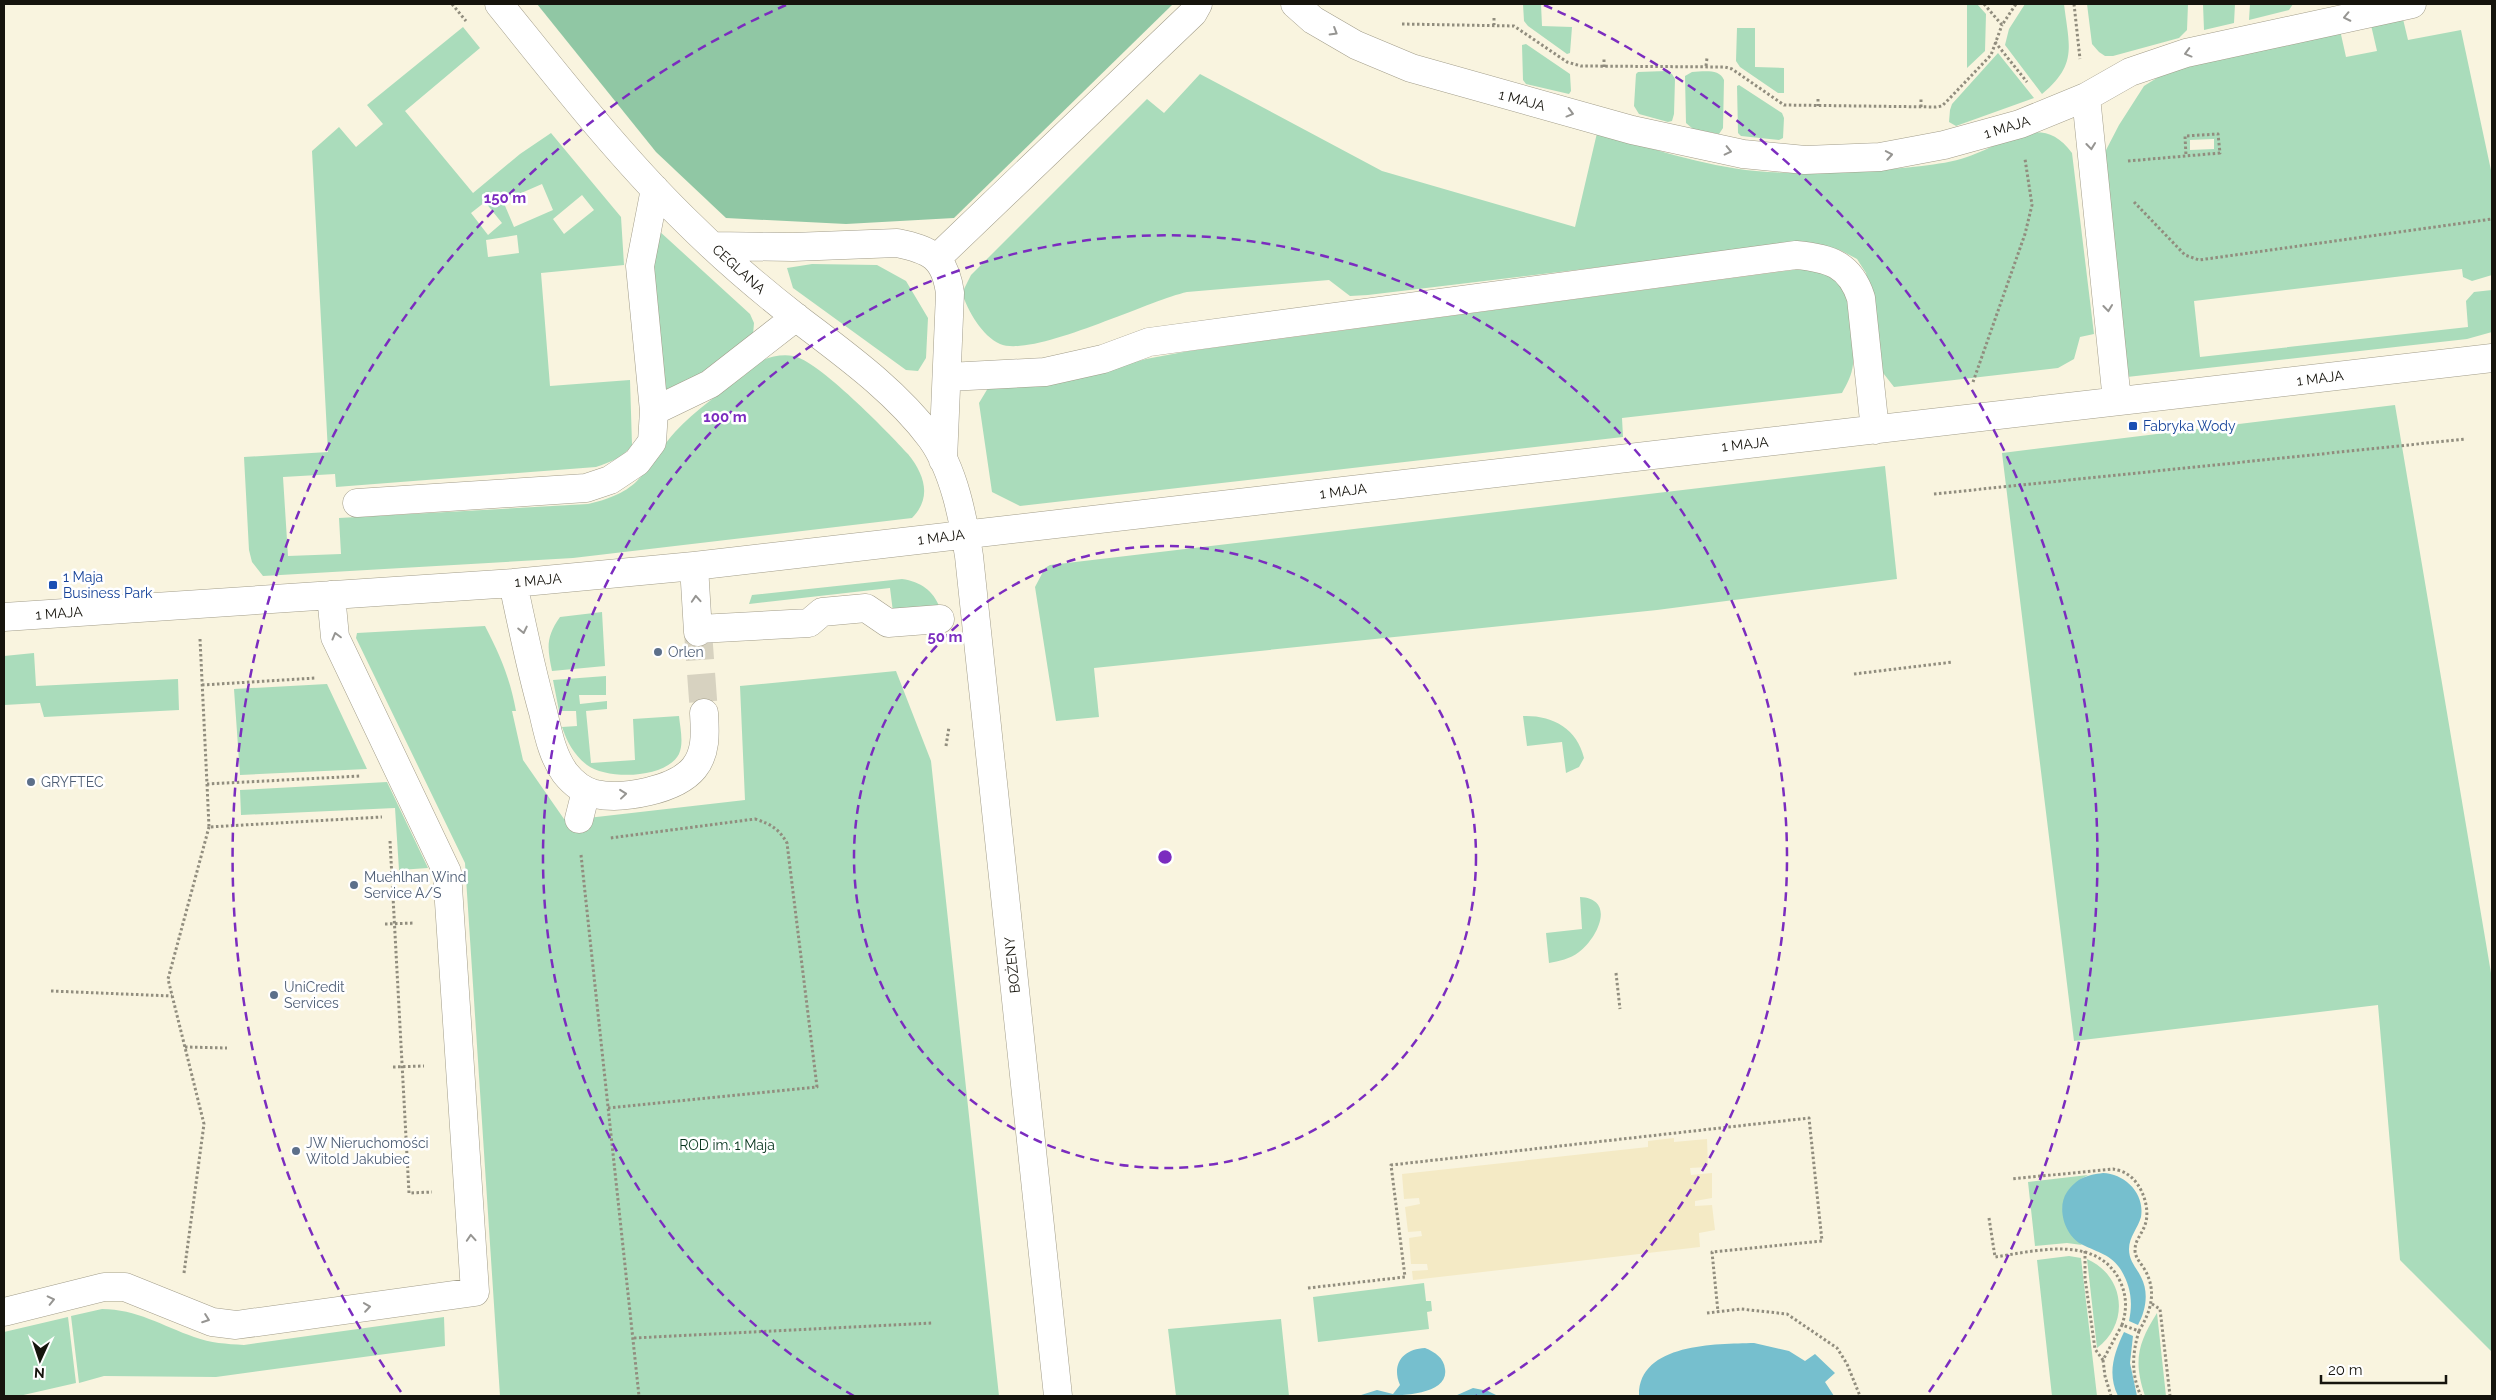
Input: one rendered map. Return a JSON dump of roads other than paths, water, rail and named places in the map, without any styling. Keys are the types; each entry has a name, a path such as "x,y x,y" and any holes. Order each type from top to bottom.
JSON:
{"street":[{"name":"CEGLANA","path":"499,4 572,94 655,190 741,272 858,364 932,439 943,460 966,534"},
{"path":"936,258 1193,13 1198,4"},
{"name":"1 MAJA","path":"1295,4 1313,20 1356,45 1411,68 1632,130 1743,154 1804,160 1880,156 1944,145 2020,124 2086,97 2130,72 2186,53 2412,4"},
{"path":"2086,97 2117,401"},
{"path":"356,502 586,488 610,480 637,462 652,442 654,411 640,266 655,190"},
{"path":"713,246 793,247 897,243 912,246 936,258 944,266 950,293 948,378 943,460"},
{"path":"948,378 1045,372 1103,359 1150,342 1796,255 1814,256 1843,268 1853,278 1862,298 1875,430"},
{"path":"654,411 710,384 796,317"},
{"name":"1 MAJA","path":"4,618 513,583 694,566 2492,358"},
{"name":"BOŻENY","path":"966,534 1058,1396"},
{"path":"694,566 698,630 808,623 822,612 866,608 888,623 940,619"},
{"path":"513,583 538,696 556,757 574,784 586,790 609,795 672,785 684,778 696,766 704,743 704,713"},
{"path":"4,1312 104,1288 124,1287 212,1322 236,1325 475,1292 447,872 335,637 330,596"},
{"path":"580,830 586,790"}],"water":[{"path":"2103,1173 2111,1174 2126,1181 2132,1186 2140,1200 2141,1217 2130,1240 2129,1249 2131,1260 2141,1277 2146,1295 2145,1307 2138,1325 2129,1321 2130,1295 2127,1282 2121,1270 2109,1257 2083,1245 2071,1236 2062,1214 2064,1199 2075,1183 2083,1178"},
{"path":"2124,1332 2133,1336 2130,1363 2137,1396 2118,1396 2113,1380 2113,1364"},
{"path":"1754,1343 1789,1351 1805,1361 1815,1354 1835,1373 1825,1382 1834,1396 1639,1396 1642,1379 1651,1365 1665,1356 1701,1346"},
{"path":"1425,1348 1438,1356 1444,1365 1444,1379 1437,1386 1426,1391 1397,1396 1358,1396 1377,1390 1393,1394 1400,1385 1397,1370 1401,1359 1411,1351"},
{"path":"1473,1388 1488,1391 1498,1396 1455,1396"}],"tunnel":[{"path":"698,632 704,713"}],"place":[{"name":"Fabryka Wody","path":"2133,426"},
{"name":"1 Maja Business Park","path":"53,585"},
{"name":"Orlen","path":"658,652"},
{"name":"GRYFTEC","path":"31,782"},
{"name":"Muehlhan Wind Service A/S","path":"354,885"},
{"name":"UniCredit Services","path":"274,995"},
{"name":"JW Nieruchomości Witold Jakubiec","path":"296,1151"}],"park label":[{"name":"ROD im. 1 Maja","path":"727,1145"}]}
